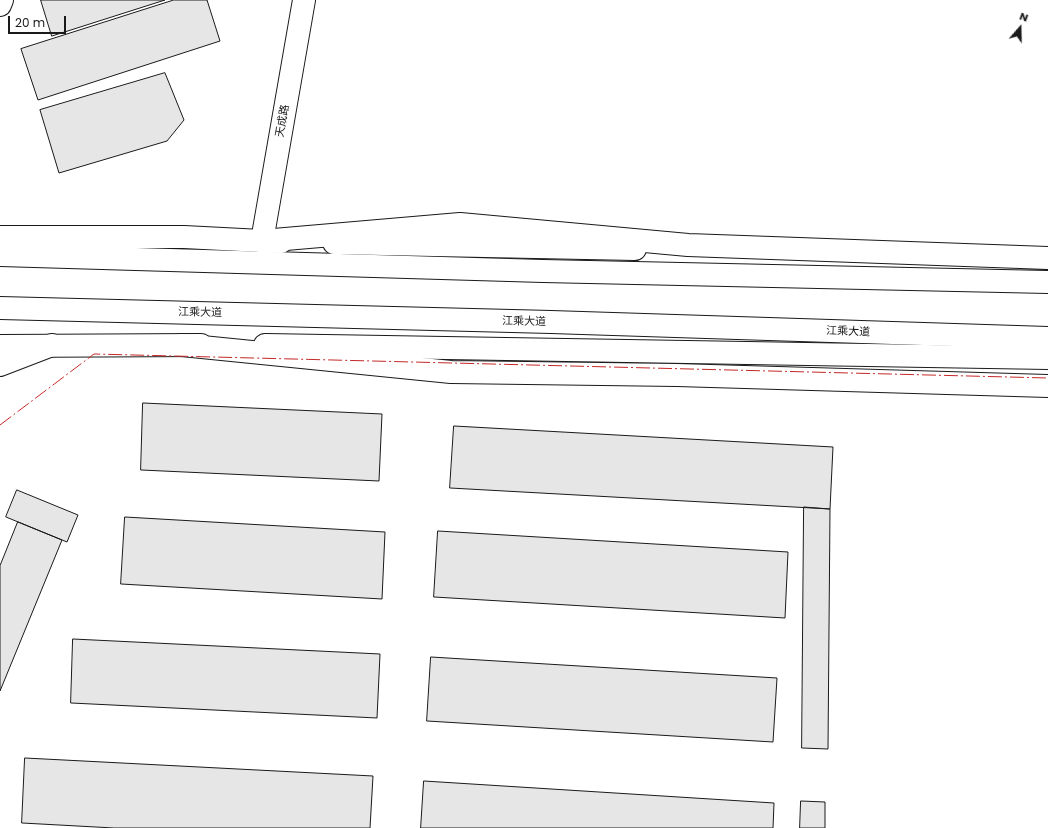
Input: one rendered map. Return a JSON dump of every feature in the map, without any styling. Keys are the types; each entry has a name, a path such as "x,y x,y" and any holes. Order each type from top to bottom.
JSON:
{"main road":[{"path":"0,5 2,0"},
{"name":"天成路","path":"262,241 304,0"},
{"path":"262,241 460,224 688,245 1048,258"},
{"path":"0,237 184,237 262,241 675,250 1048,266"},
{"path":"0,255 535,271 1048,282"},
{"name":"江乘大道","path":"0,308 551,322 1048,338"},
{"path":"0,346 244,344 1048,358"},
{"path":"0,365 52,345"},
{"path":"182,345 451,372 677,375 1048,386"}],"building":[{"path":"41,0 165,0 52,36"},
{"path":"174,0 207,0 220,41 38,100 21,49"},
{"path":"165,73 184,120 167,141 59,173 40,110"},
{"path":"143,403 382,414 379,481 141,470"},
{"path":"454,426 833,447 830,509 450,488"},
{"path":"17,490 78,515 67,542 6,517"},
{"path":"804,507 830,509 828,749 802,748"},
{"path":"125,517 385,532 382,599 121,584"},
{"path":"18,522 62,540 0,691 0,566"},
{"path":"438,531 788,552 785,618 434,597"},
{"path":"73,639 380,654 377,718 71,703"},
{"path":"431,657 777,678 773,742 427,721"},
{"path":"25,758 373,776 370,828 114,828 22,823"},
{"path":"424,781 774,803 773,828 421,828"},
{"path":"801,801 825,802 825,828 800,828"}],"power":[{"path":"0,425 94,354 1048,378"}]}
